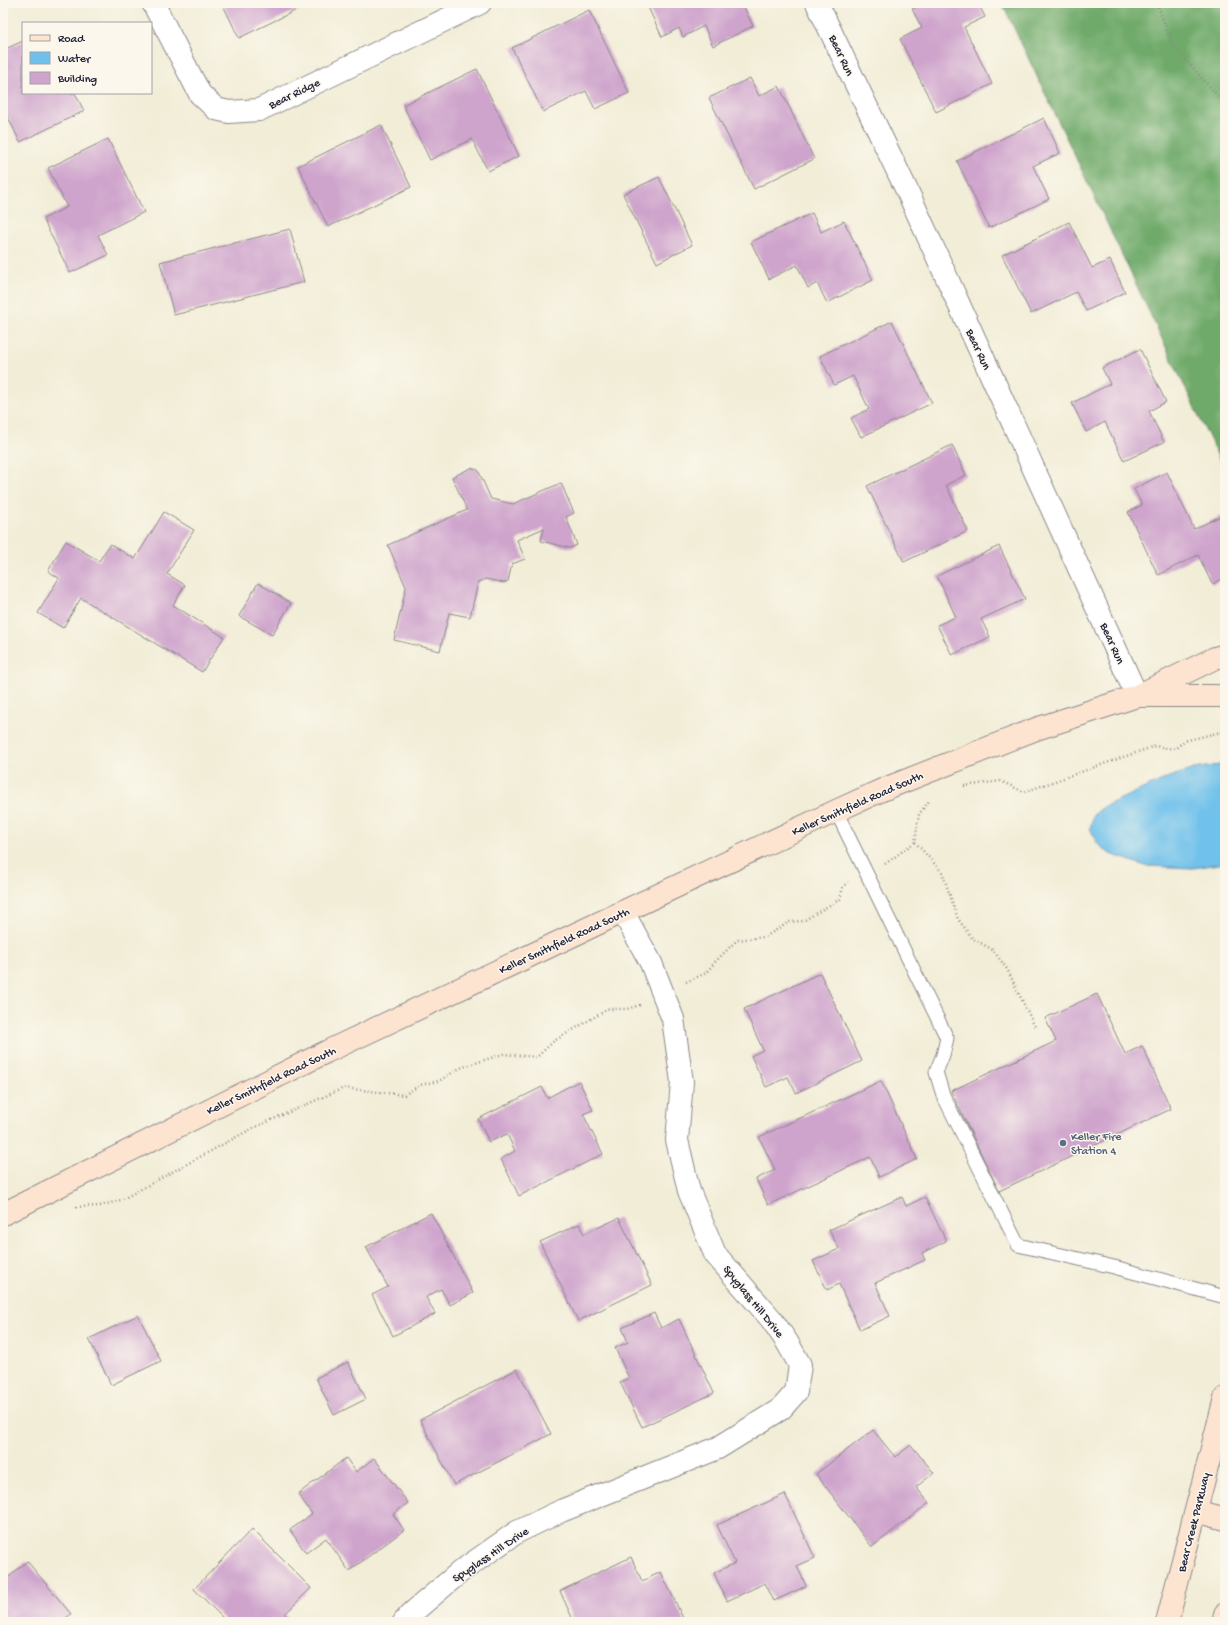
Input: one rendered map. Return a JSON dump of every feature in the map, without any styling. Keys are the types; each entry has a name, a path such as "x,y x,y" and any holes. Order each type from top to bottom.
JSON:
{"main road":[{"name":"Keller Smithfield Road South","path":"3,1214 326,1052 836,811 882,790 1036,729 1137,696 1215,658 1225,655"},
{"name":"Keller Smithfield Road South","path":"1137,696 1225,696"},
{"name":"Bear Creek Parkway","path":"1167,1622 1225,1398"},
{"path":"1196,1511 1225,1519"},
{"path":"1223,1622 1225,1614"}],"street":[{"name":"Bear Ridge","path":"153,3 200,94 216,109 229,112 259,110 480,3"},
{"name":"Bear Run","path":"818,3 911,199 1137,696"},
{"name":"Spyglass Hill Drive","path":"404,1622 412,1613 460,1572 517,1532 561,1511 718,1448 781,1409 796,1392 800,1365 772,1320 715,1254 689,1191 677,1140 682,1082 673,1019 651,963 623,912"}],"lane":[{"path":"836,811 947,1038 944,1055 936,1072 943,1095 1018,1245 1114,1267 1225,1297"}],"path":[{"path":"1157,3 1172,44 1225,104"},
{"path":"960,787 1001,781 1024,792 1155,746 1174,749 1184,741 1225,731"},
{"path":"884,865 915,842 919,814 928,801 935,798"},
{"path":"915,842 942,872 958,919 972,938 993,950 1007,969 1035,1027"},
{"path":"682,984 706,973 714,962 737,940 765,937 789,922 803,921 840,899 843,887 850,880"},
{"path":"73,1207 100,1206 121,1200 251,1129 344,1088 404,1095 420,1085 439,1081 460,1068 504,1054 536,1057 554,1041 608,1009 627,1008 647,1003"}],"green space":[{"path":"1002,3 1225,3 1225,471"}],"water":[{"path":"1225,764 1225,863 1193,868 1146,866 1110,854 1097,843 1090,828 1094,814 1105,806 1169,777 1194,769"}],"building":[{"path":"222,3 311,3 239,38"},
{"path":"646,3 742,3 753,26 713,46 704,26 683,37 679,28 662,37"},
{"path":"925,3 978,3 985,17 964,27 992,84 936,112 900,39 922,28 912,9"},
{"path":"589,10 629,93 595,109 586,91 543,112 512,48"},
{"path":"22,41 22,94 76,94 84,111 20,142 3,107 3,75 9,72 3,59 3,50"},
{"path":"477,69 519,156 488,171 472,139 430,160 403,105"},
{"path":"750,78 759,96 779,86 814,159 754,189 709,98"},
{"path":"1044,118 1060,153 1033,166 1049,199 989,228 957,161"},
{"path":"381,125 411,187 328,227 298,166"},
{"path":"108,139 144,212 98,235 108,255 70,273 43,219 67,207 48,168"},
{"path":"659,177 692,245 657,263 623,194"},
{"path":"812,213 821,232 844,221 873,280 827,303 817,283 808,288 797,265 769,279 751,242"},
{"path":"1069,222 1092,268 1110,260 1125,292 1086,311 1076,292 1031,314 1002,255"},
{"path":"290,229 304,282 174,315 160,262"},
{"path":"892,321 932,403 861,437 851,418 869,409 853,376 834,385 820,356"},
{"path":"1140,349 1166,402 1149,411 1164,442 1124,461 1105,422 1086,432 1072,403 1110,384 1102,368"},
{"path":"952,445 966,475 946,485 968,531 904,562 867,486"},
{"path":"471,468 478,470 491,499 513,504 561,483 574,513 566,517 577,545 570,548 541,541 544,528 517,540 525,559 512,564 508,581 504,583 486,579 478,582 470,617 449,613 440,651 394,640 406,587 388,545 467,510 452,477"},
{"path":"1167,472 1194,529 1221,516 1225,525 1225,578 1212,584 1198,555 1158,575 1128,512 1142,505 1134,489"},
{"path":"164,512 194,530 167,574 185,585 173,605 224,637 202,672 81,598 63,628 38,613 59,578 48,571 66,541 99,561 110,544 135,559"},
{"path":"999,546 1025,599 981,619 990,637 952,655 937,625 956,617 937,576"},
{"path":"258,583 291,603 272,635 239,616"},
{"path":"820,973 862,1061 796,1093 788,1077 766,1087 751,1056 763,1050 744,1009"},
{"path":"1097,994 1125,1054 1142,1046 1171,1109 999,1191 951,1091 1056,1041 1045,1018"},
{"path":"579,1081 593,1110 583,1114 603,1154 519,1196 501,1159 515,1151 507,1134 489,1142 478,1119 542,1087 547,1098"},
{"path":"881,1081 917,1159 879,1177 870,1157 768,1205 756,1179 775,1170 759,1137"},
{"path":"902,1197 906,1206 925,1197 946,1241 922,1253 925,1260 875,1283 890,1316 860,1330 839,1284 827,1290 813,1261 839,1249 829,1230"},
{"path":"431,1213 473,1293 450,1305 441,1289 426,1297 435,1314 393,1336 372,1295 388,1287 366,1247"},
{"path":"619,1218 652,1285 578,1321 540,1242 579,1224 584,1234"},
{"path":"654,1313 661,1328 679,1319 714,1393 642,1427 620,1382 629,1378 615,1348 628,1342 622,1328"},
{"path":"138,1315 161,1361 111,1385 89,1339"},
{"path":"348,1362 366,1399 334,1415 316,1378"},
{"path":"517,1369 551,1434 454,1485 420,1420"},
{"path":"873,1430 895,1457 911,1445 934,1473 916,1487 929,1503 872,1547 816,1474"},
{"path":"346,1458 356,1472 374,1458 408,1503 393,1514 404,1530 349,1571 326,1538 306,1553 290,1530 312,1514 298,1494"},
{"path":"785,1494 815,1558 797,1566 806,1586 774,1601 765,1583 727,1601 714,1573 735,1563 717,1525"},
{"path":"252,1529 311,1588 285,1614 293,1622 227,1622 194,1589"},
{"path":"631,1557 642,1581 661,1572 685,1622 574,1622 560,1591"},
{"path":"27,1561 71,1614 61,1622 3,1622 3,1582"}],"place":[{"name":"Keller Fire Station 4","path":"1063,1143"}]}
